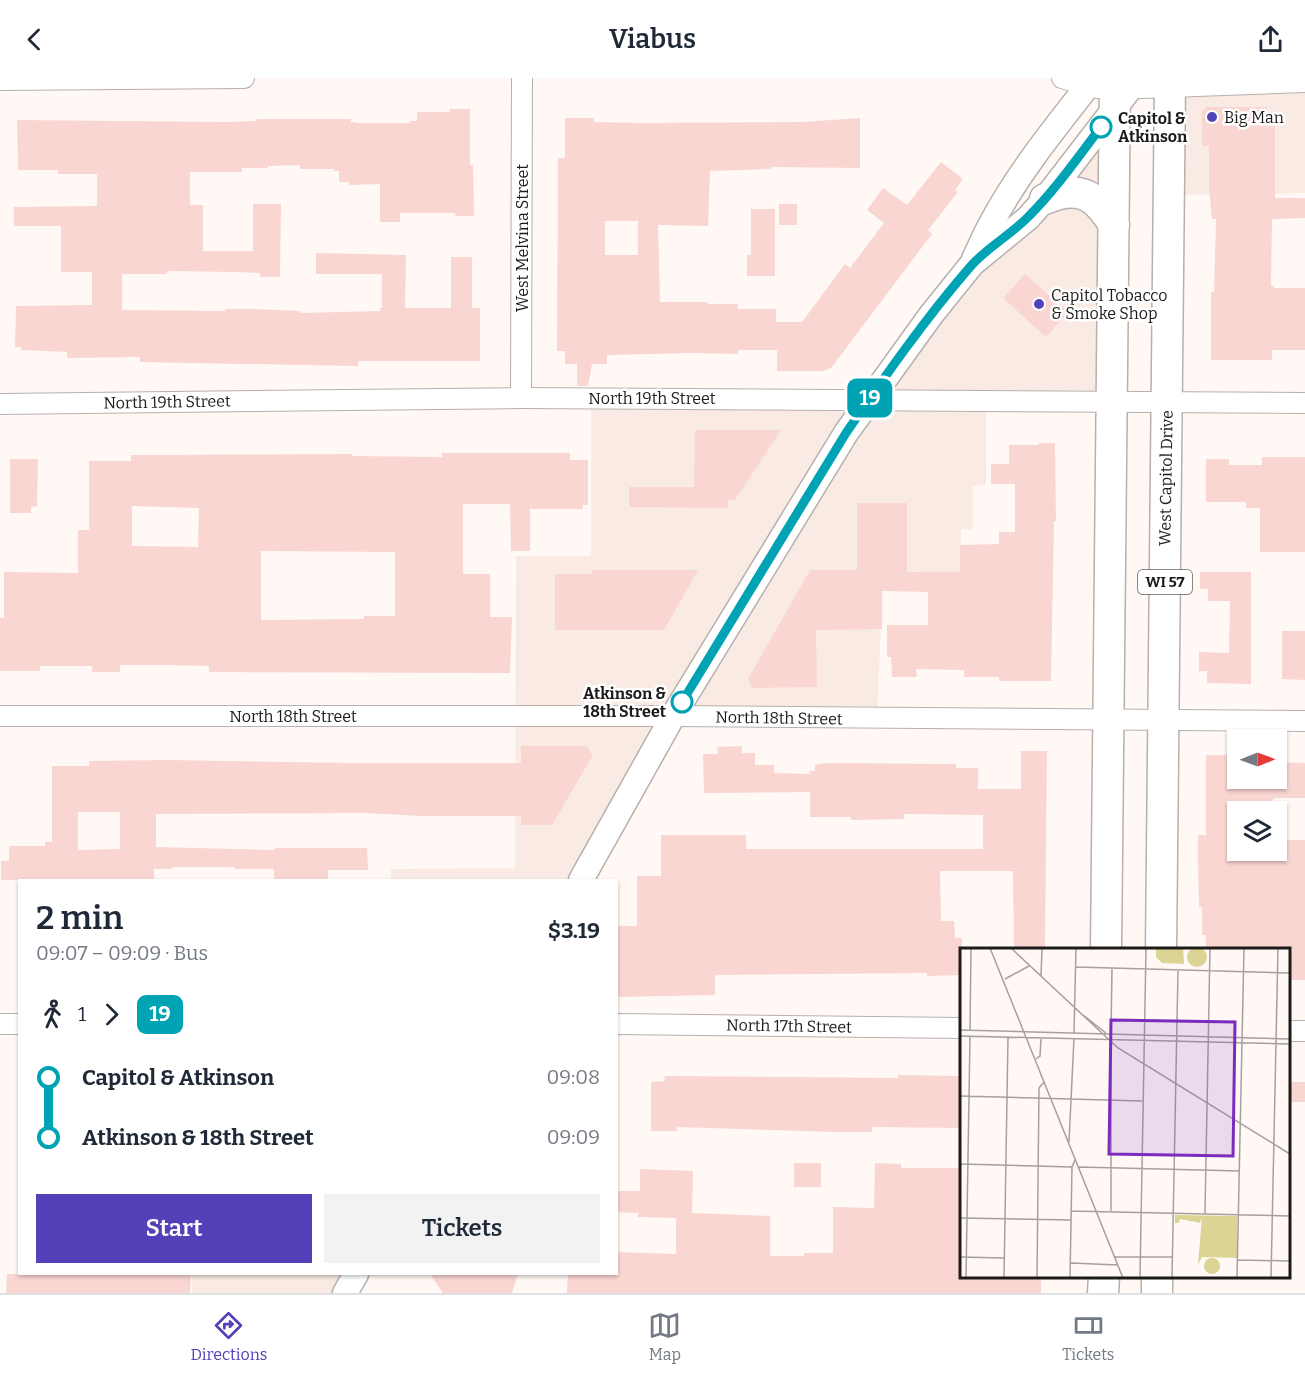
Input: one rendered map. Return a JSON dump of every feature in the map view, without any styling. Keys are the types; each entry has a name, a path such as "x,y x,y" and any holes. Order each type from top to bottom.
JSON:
{"main road":[{"name":"West Capitol Drive","path":"1161,948 1170,82"},
{"path":"1106,948 1113,402 1114,86"},
{"path":"1045,198 1066,192 1083,194 1104,207 1114,225"},
{"path":"1103,1293 1104,1278"}],"street":[{"path":"0,80 244,78"},
{"name":"West Melvina Street","path":"521,398 522,78"},
{"path":"1062,78 1114,86 1170,82 1305,82"},
{"path":"582,879 673,716 846,433 931,315 972,264 1028,218 1068,171 1114,86"},
{"path":"972,264 991,222 1036,153 1114,86"},
{"name":"North 19th Street","path":"0,404 521,398 1305,403"},
{"name":"North 18th Street","path":"0,716 673,716 1305,721"},
{"path":"0,1024 18,1024"},
{"name":"North 17th Street","path":"618,1024 960,1028"},
{"path":"345,1293 355,1275"}],"shaded area":[{"path":"1170,78 1305,78 1305,193 1169,195"},
{"path":"1115,89 1113,402 986,401 986,485 973,486 973,530 961,529 961,573 883,571 877,719 673,716 582,879 391,879 391,869 515,868 516,556 591,556 591,398 873,399"},
{"path":"192,1275 355,1275 345,1293 192,1293"}],"building":[{"path":"1207,107 1267,107 1267,115 1275,115 1275,198 1305,198 1305,218 1272,219 1271,286 1274,288 1305,288 1305,350 1272,350 1272,360 1211,360 1211,292 1214,292 1216,219 1212,219 1209,188 1209,146 1202,146 1202,111"},
{"path":"450,109 470,109 470,165 473,165 474,216 455,216 456,213 400,213 400,222 380,222 380,184 349,185 349,182 339,182 339,171 334,171 334,169 300,169 300,165 242,168 242,172 190,172 190,205 203,205 203,251 253,251 253,204 281,204 280,277 260,277 260,273 234,272 167,271 167,274 122,274 122,310 254,309 300,311 300,313 380,311 382,308 382,274 316,274 316,253 406,255 405,308 451,308 451,257 472,257 472,308 480,308 480,361 358,361 358,366 140,362 140,357 67,358 67,352 21,350 21,347 15,347 16,306 92,305 92,272 61,272 61,226 14,226 14,207 97,206 97,174 58,174 58,170 18,170 17,120 226,122 257,121 257,119 351,119 351,122 360,123 410,123 410,121 417,121 417,112 450,112"},
{"path":"565,118 594,118 594,122 642,123 802,122 860,118 860,168 771,167 771,169 710,171 708,226 658,225 660,302 707,302 708,304 738,304 738,309 776,309 776,322 802,322 845,264 850,268 884,223 867,210 883,188 907,205 941,162 963,179 955,190 958,192 928,230 932,234 831,368 822,371 777,371 777,350 738,350 738,354 607,355 607,364 592,364 588,386 577,386 577,364 565,364 565,351 557,351 558,158 565,158","holes":["605,221 638,221 638,255 605,255"]},
{"path":"779,204 797,204 797,225 779,225"},
{"path":"751,209 775,209 775,276 747,276 747,255 751,255"},
{"path":"1025,274 1068,312 1046,337 1003,298"},
{"path":"695,430 781,430 735,500 728,500 728,508 629,507 629,487 694,487"},
{"path":"1039,443 1055,443 1056,521 1054,521 1051,681 999,681 999,677 964,677 964,670 916,669 917,677 892,677 891,657 887,657 887,625 928,625 928,592 882,591 882,629 816,630 817,687 752,688 748,679 810,570 857,570 857,503 907,503 907,572 960,572 960,545 999,544 999,532 1015,532 1015,484 991,484 991,464 1009,464 1009,445 1039,445"},
{"path":"442,453 570,453 570,460 588,460 588,505 583,505 583,509 530,509 530,551 511,551 510,504 463,504 463,574 490,574 490,617 512,617 510,673 209,672 209,666 165,665 120,665 120,672 92,672 92,666 40,666 40,671 0,671 0,618 4,618 4,572 78,573 78,530 89,530 89,461 131,461 131,455 352,454 352,456 442,457","holes":["132,506 199,508 198,547 132,546","261,551 393,552 395,553 395,616 364,616 364,619 261,620"]},
{"path":"1262,457 1305,457 1305,552 1260,552 1260,508 1246,508 1246,502 1206,502 1206,459 1229,459 1229,465 1262,465"},
{"path":"10,459 38,459 37,506 31,507 31,513 10,513"},
{"path":"592,570 698,570 664,630 555,630 555,574 592,574"},
{"path":"1200,572 1251,572 1251,684 1207,683 1207,671 1199,671 1199,652 1229,653 1230,601 1208,601 1208,589 1200,589"},
{"path":"1282,631 1305,631 1305,680 1282,679"},
{"path":"521,746 587,746 593,755 552,825 521,825 521,816 421,816 364,813 156,814 156,847 275,850 275,848 367,848 368,870 328,870 328,879 274,879 274,869 172,867 172,869 154,869 154,879 1,880 1,861 9,861 9,846 45,846 45,842 52,842 52,766 89,766 89,761 169,760 521,763","holes":["78,812 120,812 120,849 78,850"]},
{"path":"742,746 742,753 755,753 755,765 774,765 774,773 810,774 810,771 815,771 815,765 826,763 956,764 956,768 978,768 978,789 1021,789 1021,751 1047,751 1045,947 1014,947 1013,871 940,871 941,921 954,921 955,938 962,938 960,975 927,976 927,973 715,975 715,995 618,997 618,926 637,926 637,876 661,876 661,835 746,835 746,849 983,849 983,815 904,814 904,819 851,820 851,817 810,817 810,792 704,793 703,754 718,754 717,747"},
{"path":"1206,755 1227,755 1227,789 1287,789 1287,762 1305,763 1305,798 1227,801 1227,861 1287,861 1287,840 1305,840 1305,980 1290,980 1290,948 1206,948 1206,935 1202,935 1202,907 1199,907 1198,835 1206,835"},
{"path":"898,1075 960,1076 960,1128 872,1127 872,1132 836,1132 677,1127 677,1131 651,1131 651,1082 665,1081 664,1076 898,1078"},
{"path":"1290,1082 1305,1082 1305,1102 1290,1102"},
{"path":"794,1163 821,1163 821,1187 794,1187"},
{"path":"875,1163 901,1164 901,1168 960,1168 960,1278 1041,1278 1041,1293 567,1293 568,1275 618,1275 618,1252 676,1254 676,1218 638,1217 638,1213 618,1212 618,1191 640,1191 640,1169 693,1171 692,1213 770,1216 770,1256 833,1253 833,1207 874,1208"},
{"path":"7,1274 191,1275 190,1293 6,1293"},
{"path":"431,1275 518,1275 512,1293 443,1293"}],"bus line":[{"name":"19","path":"682,702 869,399 972,264 1028,218 1101,127"}],"place":[{"name":"Big Man","path":"1212,117"},
{"name":"Capitol & Atkinson","path":"1101,127"},
{"name":"Capitol Tobacco & Smoke Shop","path":"1039,304"},
{"name":"Atkinson & 18th Street","path":"682,702"}]}
